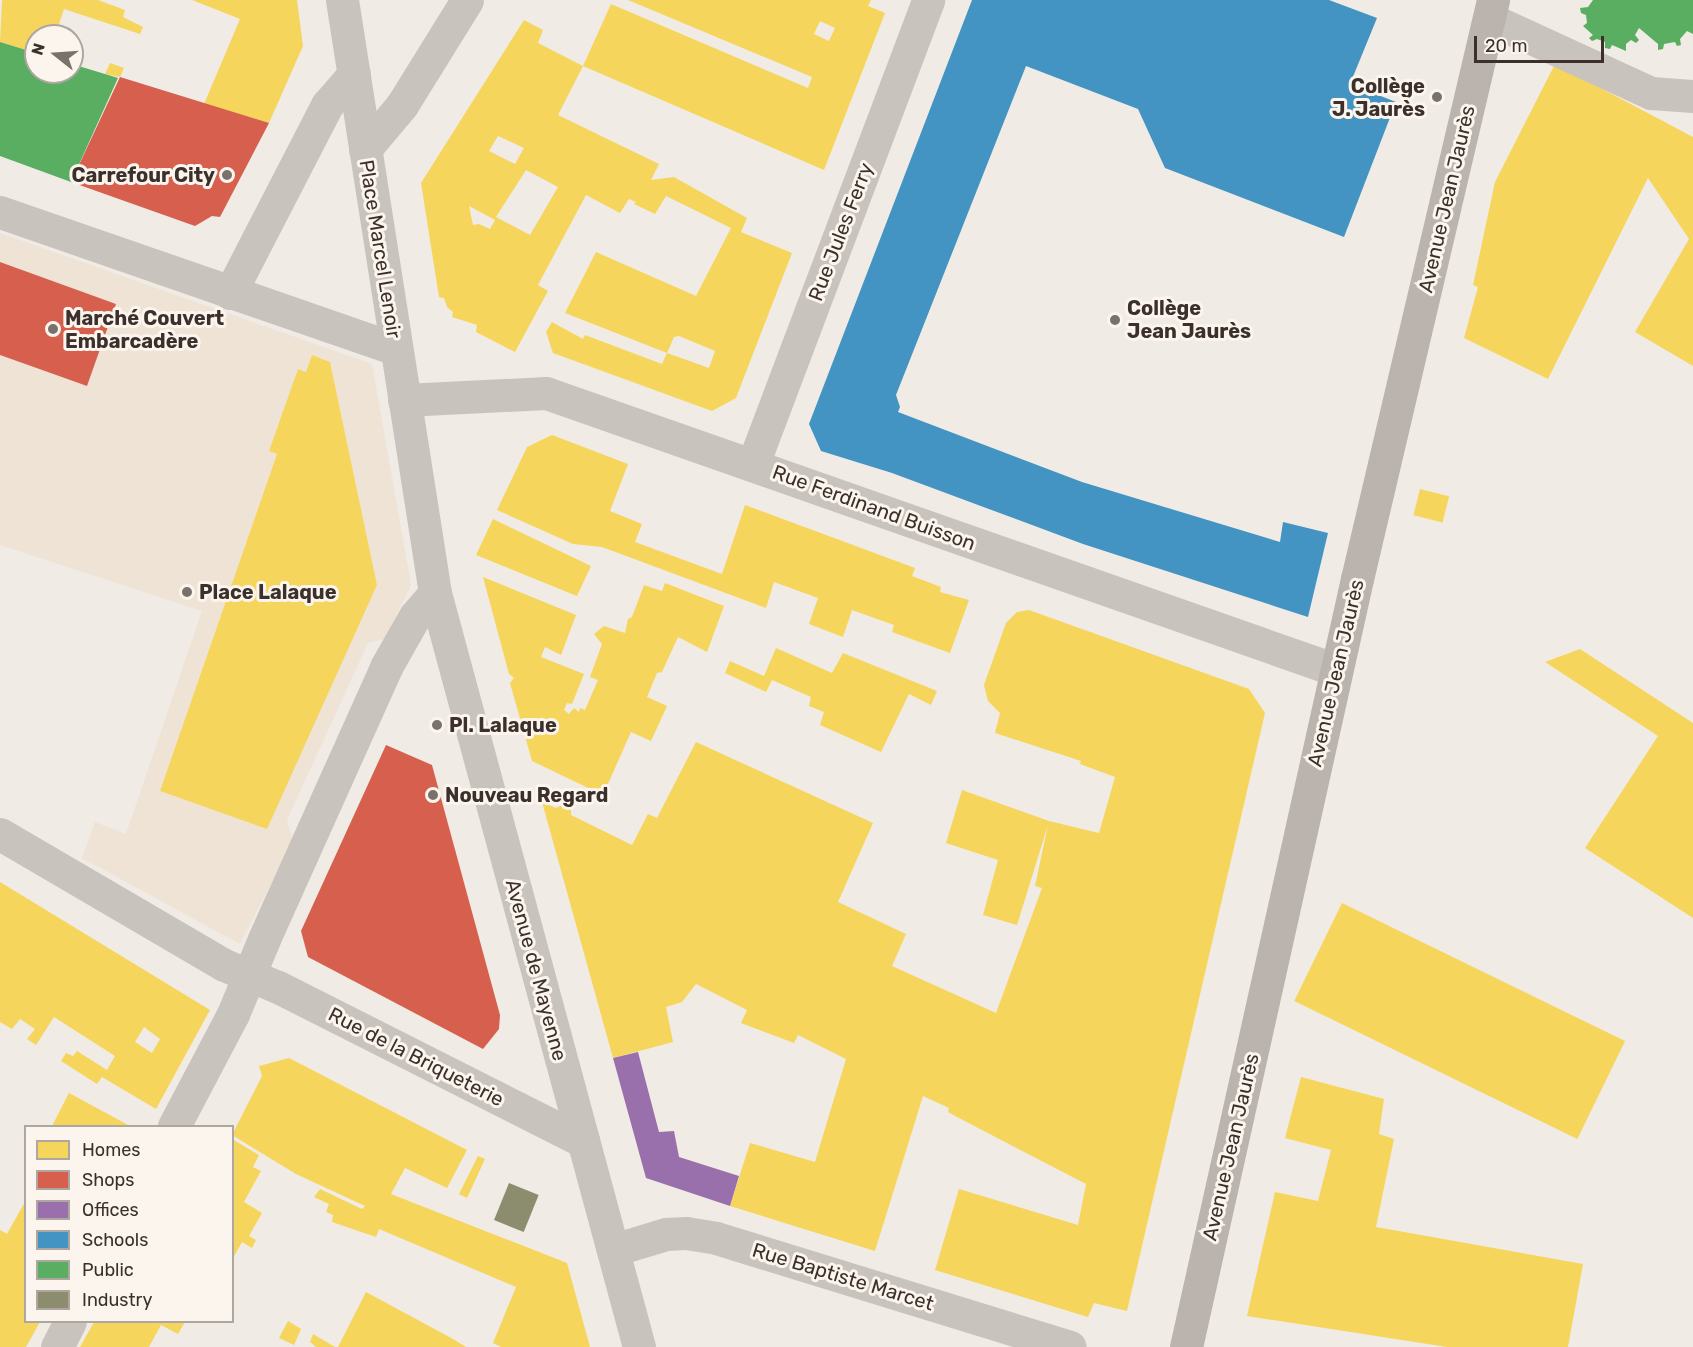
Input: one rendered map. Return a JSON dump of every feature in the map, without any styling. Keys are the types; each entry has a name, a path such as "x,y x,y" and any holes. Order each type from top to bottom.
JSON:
{"street":[{"name":"Place Marcel Lenoir","path":"342,0 395,349"},
{"name":"Place Marcel Lenoir","path":"365,149 402,105 467,0"},
{"name":"Rue Jules Ferry","path":"753,464 928,0"},
{"path":"1492,9 1651,93 1693,96"},
{"name":"Avenue Jean Jaurès","path":"1186,1347 1336,670 1492,9"},
{"path":"231,293 327,105 354,74"},
{"path":"0,212 395,349 435,593 415,616 386,667 249,975 234,1014 175,1125"},
{"name":"Rue Ferdinand Buisson","path":"404,400 546,393 1336,670"},
{"name":"Avenue de Mayenne","path":"435,593 639,1347"},
{"path":"0,834 224,965 249,975"},
{"name":"Rue de la Briqueterie","path":"249,975 278,987 583,1141"},
{"name":"Rue Baptiste Marcet","path":"614,1250 666,1234 686,1233 716,1238 1070,1347"},
{"path":"57,1347 69,1323"}],"shaded area":[{"name":"Place Lalaque","path":"0,233 372,364 411,585 385,639 368,643 287,820 293,841 240,944 82,858 95,822 126,834 202,611 0,545 0,355 87,386 116,304 0,262","holes":["312,355 330,362 377,585 267,828 160,791 277,454 269,451 298,369 306,372"]}],"building: Homes":[{"path":"2,0 98,0 125,10 123,17 143,27 140,34 64,9 59,24 24,24 24,49 0,42"},
{"path":"192,0 297,0 303,46 269,123 204,104 240,19"},
{"path":"628,0 871,0 868,6 885,13 824,170 583,66 611,4 808,88 812,77","holes":["820,21 835,28 829,41 814,34"]},
{"path":"524,20 543,30 538,43 583,66 558,115 659,164 651,180 674,177 747,218 741,232 792,253 736,398 712,411 553,353 546,332 552,322 583,339 585,335 662,364 667,353 565,313 596,252 696,296 731,228 666,196 655,214 634,204 636,202 629,199 620,213 586,195 538,285 548,291 515,352 476,332 477,325 452,317 453,312 447,307 444,298 439,297 421,183","holes":["498,136 524,148 515,164 489,151","526,170 558,187 530,235 496,217","469,206 495,220 490,229 479,224 473,225","679,336 715,351 709,368 667,353 674,337"]},
{"path":"110,63 124,68 120,77 105,74"},
{"path":"1555,64 1693,137 1693,366 1635,332 1689,239 1648,178 1548,379 1464,338 1478,287 1473,285 1495,182"},
{"path":"312,355 330,362 377,585 267,829 160,791 277,454 269,451 298,369 306,372"},
{"path":"552,435 628,464 610,511 642,524 635,542 722,574 745,505 915,568 912,576 941,587 940,592 969,600 950,653 892,632 894,625 852,610 843,637 809,624 818,598 774,582 766,608 602,547 573,544 497,510 527,447"},
{"path":"1420,489 1449,496 1443,522 1413,515"},
{"path":"493,519 591,566 577,596 476,555"},
{"path":"483,577 576,615 561,655 545,647 541,657 584,674 572,704 567,703 564,710 569,714 574,708 579,712 580,708 585,710 598,680 590,677 602,644 594,634 604,626 625,633 628,619 632,617 644,585 662,591 665,583 724,606 707,652 678,637 662,672 657,673 647,697 667,706 651,741 631,732 603,795 532,761 510,683 514,678 509,674"},
{"path":"1029,610 1249,689 1265,713 1127,1311 1094,1303 1088,1317 935,1270 959,1189 1078,1225 1086,1184 957,1117 948,1112 949,1108 923,1096 875,1251 730,1206 750,1143 815,1162 846,1059 798,1035 794,1043 741,1023 747,1010 696,984 682,1002 666,1007 673,1042 613,1058 542,802 556,808 565,804 571,808 571,815 632,845 648,814 657,818 696,742 873,823 838,902 906,934 892,966 996,1013 1042,888 1035,886 1048,825 1017,925 983,915 998,860 946,843 962,790 1049,821 1099,833 1115,777 1080,764 1081,761 995,733 1000,713 988,701 984,685 1006,623 1017,612"},
{"path":"776,648 832,673 843,653 937,691 931,705 909,694 881,752 820,725 824,712 809,706 811,697 772,680 766,692 725,673 730,661 764,676"},
{"path":"1580,649 1693,723 1693,918 1585,848 1658,736 1545,662"},
{"path":"0,882 210,1010 156,1109 102,1077 97,1084 61,1061 66,1053 73,1056 77,1051 107,1070 115,1056 54,1017 36,1045 27,1039 35,1029 20,1019 12,1029 0,1022","holes":["144,1027 160,1039 152,1053 135,1042"]},
{"path":"1342,903 1625,1041 1577,1139 1294,1001"},
{"path":"289,1058 467,1150 447,1188 405,1168 391,1194 567,1263 590,1347 501,1347 493,1343 516,1287 379,1229 376,1237 332,1222 333,1215 326,1212 329,1204 314,1197 320,1189 362,1209 365,1206 296,1174 234,1136 234,1131 262,1076 259,1066"},
{"path":"1301,1077 1384,1099 1379,1134 1394,1139 1376,1227 1583,1264 1568,1347 1447,1347 1247,1316 1275,1192 1318,1201 1331,1150 1285,1138"},
{"path":"69,1093 128,1125 53,1125"},
{"path":"234,1140 259,1155 253,1167 261,1171 244,1202 262,1213 249,1236 256,1240 252,1248 242,1242 234,1256"},
{"path":"478,1156 485,1159 467,1198 459,1194"},
{"path":"24,1204 24,1323 39,1323 26,1347 0,1347 0,1230 7,1234"},
{"path":"366,1292 453,1339 466,1347 338,1347"},
{"path":"288,1321 301,1329 294,1345 279,1338"},
{"path":"93,1323 184,1323 178,1334 161,1325 149,1347 80,1347"},
{"path":"313,1334 335,1347 316,1347 310,1342"}],"building: Shops":[{"path":"120,77 269,123 220,217 212,216 195,226 71,182"},
{"name":"Marché Couvert Embarcadère","path":"0,262 116,304 87,386 0,355"},
{"path":"386,745 432,765 500,1015 499,1029 483,1049 308,957 301,931"}],"building: Offices":[{"path":"638,1052 659,1132 674,1131 679,1157 739,1176 730,1206 646,1178 613,1058"}],"building: Schools":[{"path":"972,0 1329,0 1377,18 1350,84 1396,102 1344,237 1165,168 1138,109 1026,66 896,395 900,407 898,412 1082,482 1280,542 1283,522 1328,533 1308,617 1083,544 892,473 821,451 809,424"}],"building: Public":[{"path":"1593,0 1693,0 1693,34 1687,31 1680,39 1681,45 1677,46 1675,42 1664,44 1663,49 1658,50 1658,44 1639,28 1635,35 1639,40 1636,43 1631,40 1626,44 1626,51 1612,45 1610,49 1605,48 1605,42 1597,39 1592,41 1589,38 1593,35 1583,26 1587,23 1586,15 1581,13 1580,8 1588,7"},
{"path":"0,42 24,49 24,84 84,84 84,68 118,78 71,182 0,156"}],"building: Industry":[{"path":"509,1183 539,1195 524,1232 494,1220"}],"place":[{"name":"Collège J. Jaurès","path":"1437,97"},
{"name":"Carrefour City","path":"227,175"},
{"name":"Collège Jean Jaurès","path":"1115,320"},
{"name":"Marché Couvert Embarcadère","path":"53,329"},
{"name":"Place Lalaque","path":"187,592"},
{"name":"Pl. Lalaque","path":"437,725"},
{"name":"Nouveau Regard","path":"433,795"}]}
